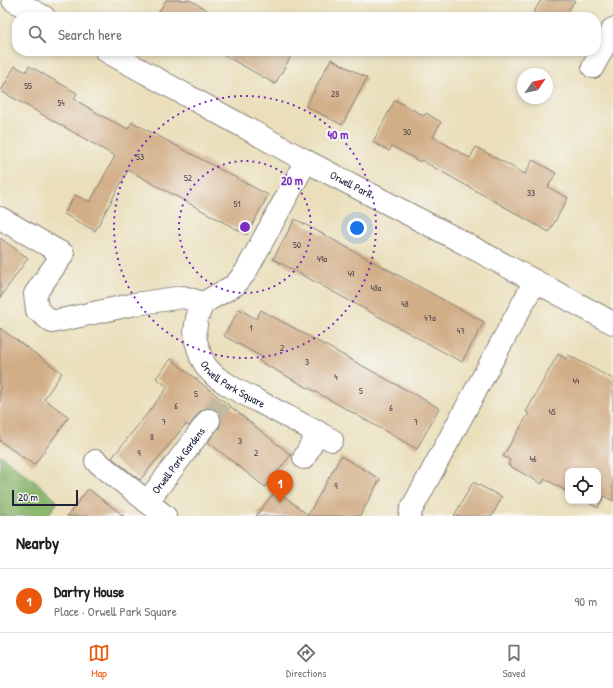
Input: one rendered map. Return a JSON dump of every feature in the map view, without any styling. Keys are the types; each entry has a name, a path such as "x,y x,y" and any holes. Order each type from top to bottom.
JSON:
{"street":[{"path":"13,0 35,12"},
{"path":"601,52 613,29"},
{"name":"Orwell Park","path":"115,56 306,161 613,323"},
{"path":"593,67 599,56"},
{"path":"0,218 63,254 35,294 37,310 52,322 135,304 184,297 203,303 235,285 245,273 306,161"},
{"path":"410,516 411,510 440,459 535,281"},
{"name":"Orwell Park Square","path":"203,303 197,318 195,331 196,341 201,357 207,368 216,377 228,394 325,436 304,458"},
{"name":"Orwell Park Gardens","path":"147,502 209,420"},
{"name":"Orwell Park Gardens","path":"96,461 165,516"}],"green space":[{"path":"0,455 42,487 58,502 47,516 0,516"}],"building":[{"path":"166,0 190,0 210,12 159,12"},
{"path":"541,0 575,0 568,12 534,12"},
{"path":"226,56 291,56 275,84"},
{"path":"331,59 367,78 342,125 306,106"},
{"path":"15,66 26,72 29,66 77,93 74,99 102,116 128,129 132,122 268,195 247,235 128,170 95,231 64,214 75,195 90,202 115,156 1,91"},
{"path":"395,100 424,116 426,113 441,122 433,137 470,158 476,147 525,174 533,160 556,173 548,187 568,198 549,232 421,160 420,162 392,146 389,151 373,142"},
{"path":"295,219 484,322 462,362 273,259"},
{"path":"0,238 28,258 0,298"},
{"path":"239,309 256,319 261,310 439,408 417,449 259,361 262,357 224,336"},
{"path":"0,328 62,373 44,399 69,417 34,465 0,441"},
{"path":"558,354 566,359 568,355 613,379 613,501 604,496 601,502 601,468 565,468 565,490 545,479 542,484 508,465 510,460 503,456 529,413 526,412"},
{"path":"171,359 291,455 265,487 208,442 219,428 221,421 221,416 217,410 211,408 205,408 199,412 189,426 186,424 140,480 112,458 168,387 156,378"},
{"path":"341,456 380,479 360,516 256,516 276,490 308,515"},
{"path":"473,482 502,497 492,516 454,516"},
{"path":"88,489 124,516 67,516"},
{"path":"591,504 600,504 598,508"}],"tunnel":[{"path":"209,420 223,400"}],"place":[{"name":"Dartry House","path":"280,503"}]}
